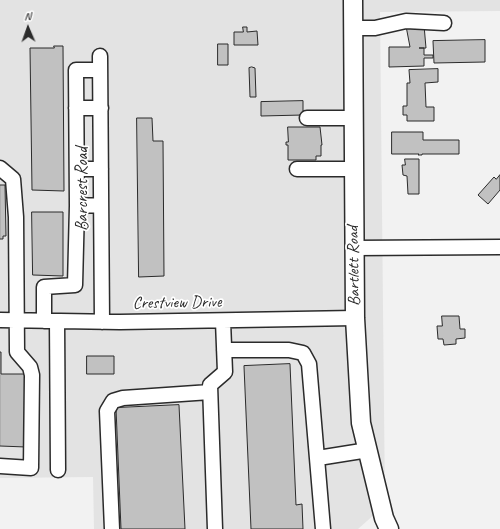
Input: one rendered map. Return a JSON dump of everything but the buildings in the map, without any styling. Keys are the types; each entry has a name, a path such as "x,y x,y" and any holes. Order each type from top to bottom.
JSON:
{"main road":[{"name":"Bartlett Road","path":"353,0 355,318 362,423 384,518 389,529"}],"street":[{"path":"353,28 375,28 406,21 444,23"},
{"name":"Barcrest Road","path":"100,56 102,322"},
{"path":"58,470 50,321 44,287 75,285 77,206 76,70 100,70"},
{"path":"76,108 101,108"},
{"path":"307,118 353,118"},
{"path":"0,168 13,179 16,217 17,352 30,367 32,375 31,468 0,466"},
{"path":"77,169 101,169"},
{"path":"297,169 354,169"},
{"path":"77,206 102,205"},
{"path":"354,248 500,247"},
{"name":"Crestview Drive","path":"0,320 102,322 355,318"},
{"path":"215,529 210,385 225,372 223,320"},
{"path":"224,350 289,350 303,353 309,364 323,529"},
{"path":"112,529 107,411 113,401 123,398 210,392"},
{"path":"318,458 368,450"}],"shaded area":[{"path":"0,0 500,0 500,11 380,12 385,505 358,529 94,529 93,477 0,478"}]}
